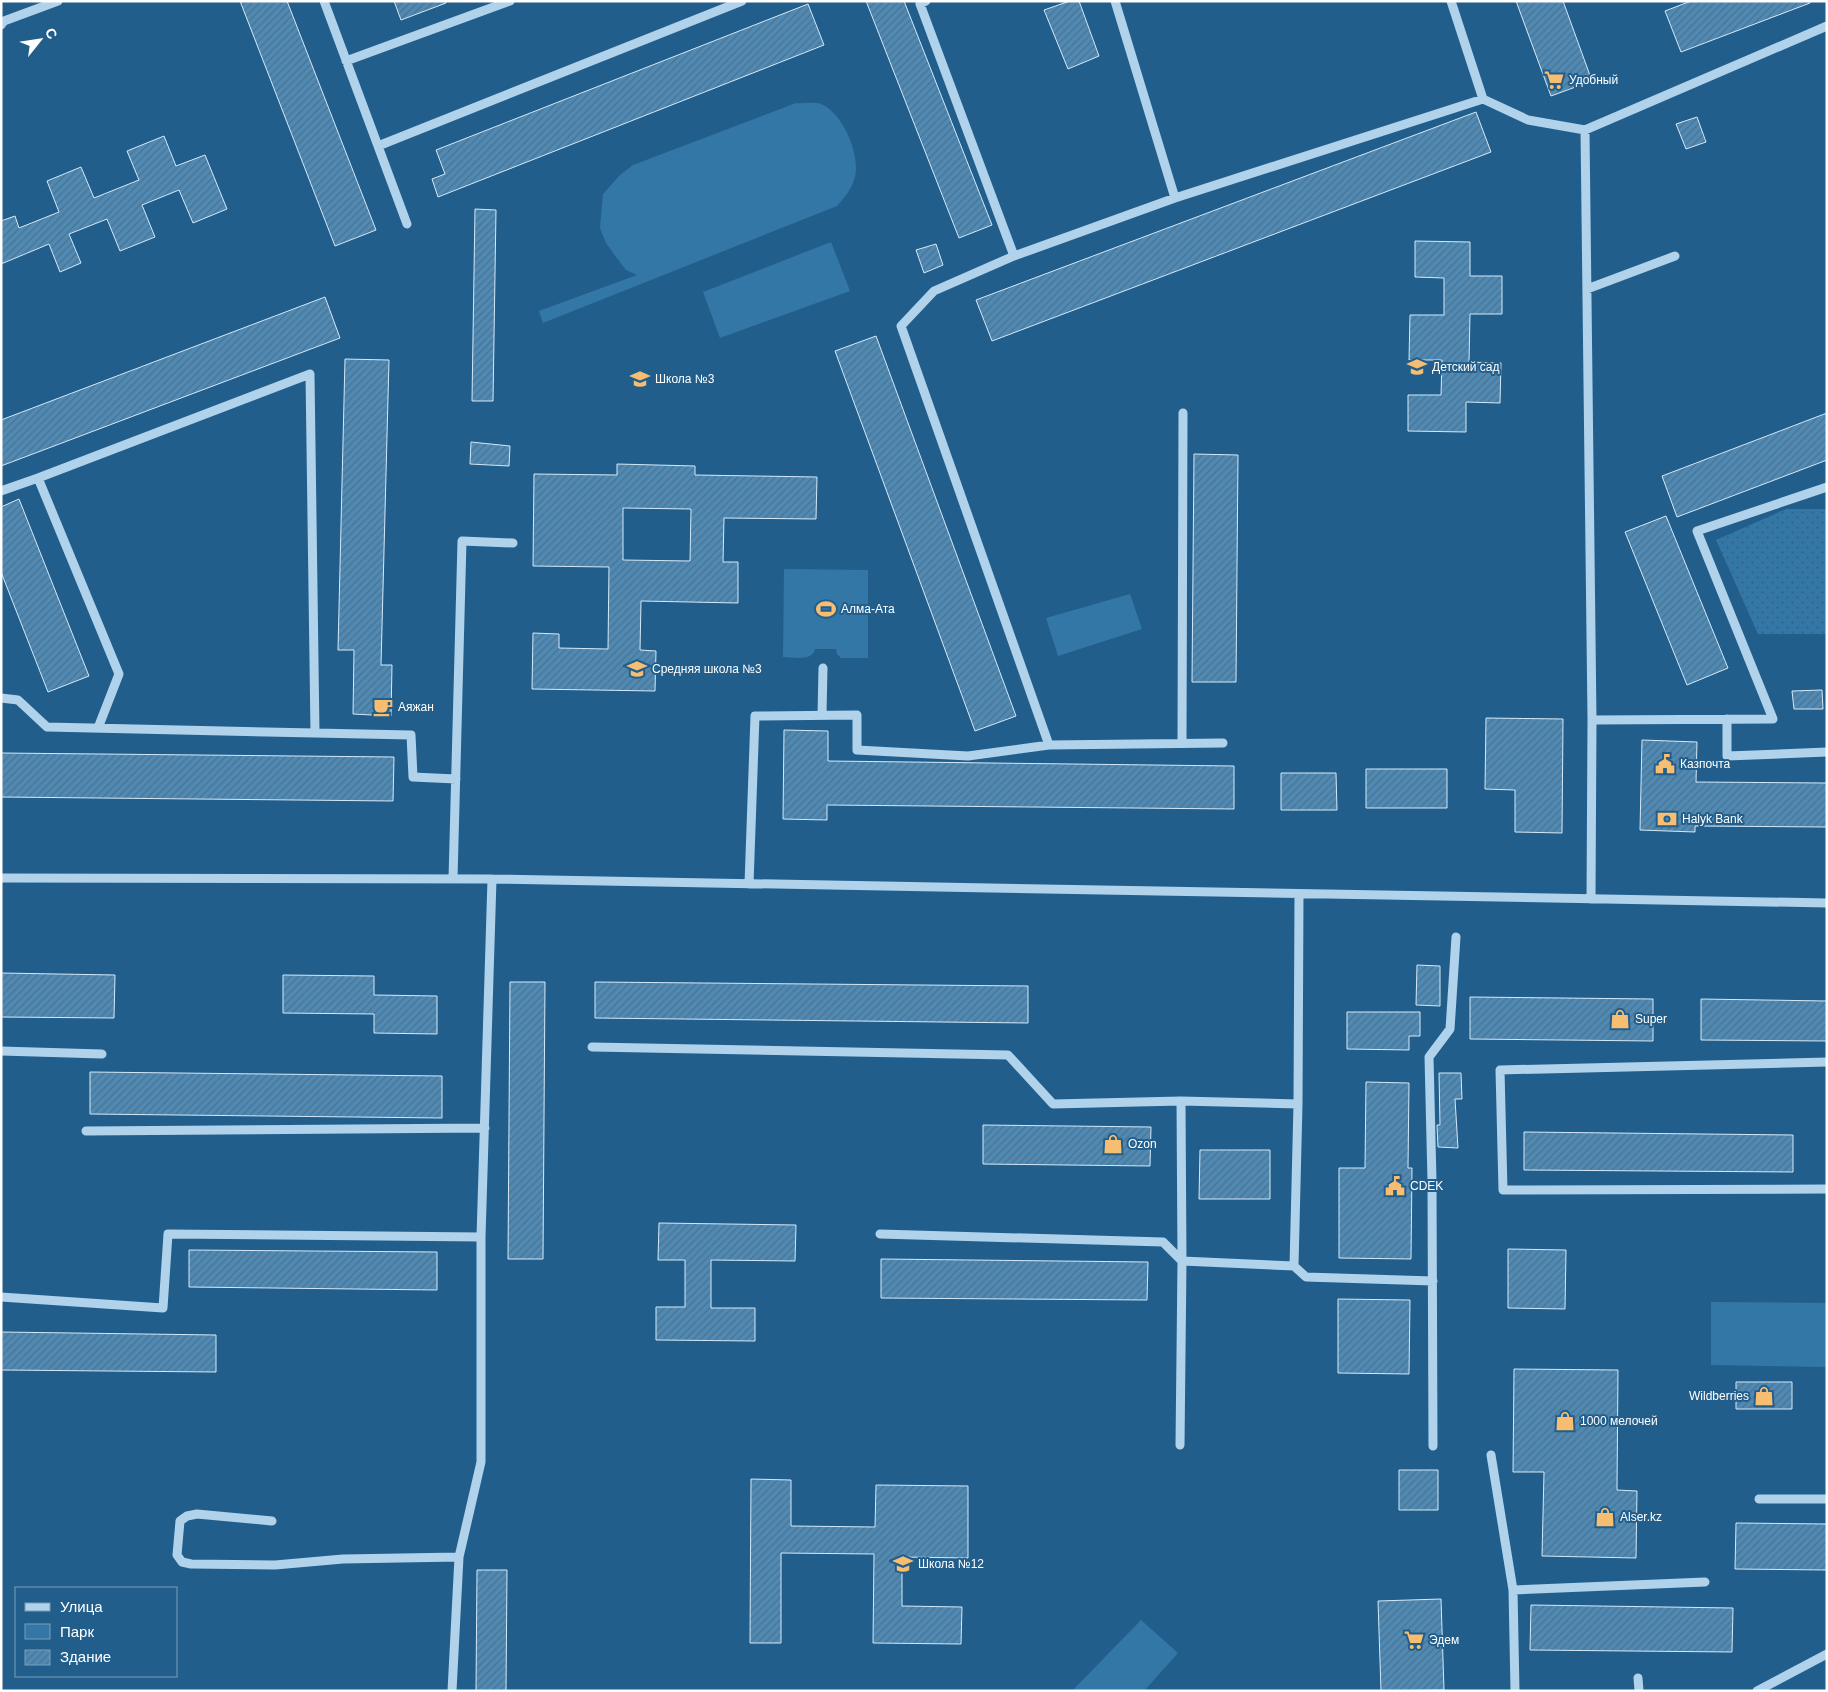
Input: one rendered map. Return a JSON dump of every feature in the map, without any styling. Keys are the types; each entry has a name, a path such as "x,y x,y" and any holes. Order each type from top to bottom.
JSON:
{"street":[{"path":"1,24 4,21 58,1"},
{"path":"324,1 407,224"},
{"path":"346,61 510,1"},
{"path":"378,146 742,1"},
{"path":"926,1 920,4 1014,256"},
{"path":"1115,1 1175,198"},
{"path":"1451,1 1483,100"},
{"path":"1049,745 901,326 934,291 1014,256 1175,198 1483,100 1528,120 1585,130 1827,26"},
{"path":"1585,130 1592,720 1591,899"},
{"path":"1587,289 1675,256"},
{"path":"1,492 310,374 315,733"},
{"path":"1182,743 1183,413"},
{"path":"38,478 119,674 98,728"},
{"path":"1592,720 1773,719 1697,531 1827,487"},
{"path":"453,879 462,541 513,542"},
{"path":"822,715 823,668"},
{"path":"1,698 18,700 48,728 412,735 413,777 456,779"},
{"path":"749,884 755,716 857,715 857,750 968,756 1049,745 1223,743"},
{"path":"1727,719 1727,756 1827,752"},
{"path":"1,878 492,879 1827,903"},
{"path":"452,1691 459,1558 480,1462 481,1237 492,879"},
{"path":"1294,1266 1298,1104 1298,894"},
{"path":"1433,1446 1432,1181 1429,1057 1450,1029 1456,937"},
{"path":"592,1047 1008,1056 1053,1104 1181,1102 1298,1104"},
{"path":"1,1051 102,1054"},
{"path":"1827,1062 1500,1070 1503,1190 1827,1189"},
{"path":"1180,1445 1181,1102"},
{"path":"86,1131 485,1128"},
{"path":"1,1297 163,1308 168,1234 481,1237"},
{"path":"880,1234 1163,1242 1182,1261 1294,1266 1306,1276 1433,1281"},
{"path":"1491,1455 1513,1590 1515,1691"},
{"path":"1758,1499 1827,1499"},
{"path":"272,1521 197,1514 187,1516 180,1521 177,1555 182,1562 191,1564 275,1565 343,1559 459,1558"},
{"path":"1513,1590 1705,1582"},
{"path":"1757,1691 1827,1654"},
{"path":"1638,1678 1639,1691"}],"green space":[{"path":"796,103 820,104 831,110 844,127 849,138 853,149 856,171 851,187 837,206 543,323 539,311 637,275 626,270 606,243 600,228 603,194 620,175 633,165"},
{"path":"831,242 850,291 720,338 703,292"},
{"path":"1786,509 1827,509 1827,634 1758,634 1716,540"},
{"name":"Алма-Ата","path":"784,569 868,570 868,658 841,658 837,654 836,649 815,649 810,656 806,657 783,657"},
{"path":"1130,594 1142,629 1058,656 1046,618"},
{"path":"1711,1302 1827,1303 1827,1367 1711,1365"},
{"path":"1141,1620 1178,1653 1144,1691 1072,1691"}],"building":[{"path":"240,1 287,1 376,230 335,246"},
{"path":"394,1 446,1 446,3 401,20"},
{"path":"866,1 904,1 992,225 959,238"},
{"path":"1070,1 1079,1 1099,56 1068,69 1044,10"},
{"path":"1516,1 1563,1 1592,81 1551,96"},
{"path":"1691,1 1810,1 1810,3 1681,52 1665,11"},
{"path":"808,4 824,45 438,197 432,179 445,174 436,150"},
{"path":"1476,112 1491,152 992,341 976,300"},
{"path":"1697,117 1706,142 1686,149 1676,124"},
{"path":"164,136 176,166 205,155 227,209 193,223 179,190 142,205 155,237 120,251 107,219 69,234 81,263 60,272 49,244 1,264 1,221 15,216 19,228 59,212 47,181 81,167 94,198 139,180 127,151"},
{"path":"475,209 496,210 493,401 472,401"},
{"path":"1415,241 1470,242 1470,276 1502,276 1502,314 1470,314 1469,362 1501,363 1500,403 1466,402 1466,432 1408,431 1408,395 1441,395 1442,360 1409,360 1410,315 1444,315 1444,278 1415,277"},
{"path":"936,244 943,265 924,273 916,250"},
{"path":"325,297 340,338 1,466 1,420"},
{"path":"876,336 1016,716 975,731 835,351"},
{"path":"345,359 389,360 381,665 392,665 391,716 353,714 354,650 338,650"},
{"path":"1827,413 1827,460 1677,517 1662,476"},
{"path":"471,442 510,446 509,466 470,464"},
{"path":"1194,454 1238,455 1236,682 1192,682"},
{"path":"617,464 695,466 695,475 817,477 816,519 724,518 723,562 738,562 738,603 641,601 640,650 656,651 655,691 532,689 533,633 559,634 559,648 608,649 609,567 533,566 534,474 617,475","holes":["623,508 691,509 690,561 623,560"]},
{"path":"19,499 89,676 48,692 1,572 1,507"},
{"path":"1666,516 1728,668 1687,685 1625,532"},
{"path":"1822,690 1823,709 1794,709 1792,691"},
{"path":"1486,718 1563,719 1562,833 1515,832 1515,790 1485,789"},
{"path":"784,730 828,731 828,761 1234,766 1234,809 827,805 827,820 783,819"},
{"path":"1642,740 1697,742 1696,782 1827,783 1827,827 1695,826 1695,832 1640,830"},
{"path":"1,753 394,757 393,801 1,797"},
{"path":"1366,769 1447,769 1447,808 1366,808"},
{"path":"1281,773 1336,773 1337,810 1281,810"},
{"path":"1417,965 1440,966 1440,1006 1416,1005"},
{"path":"1,973 115,975 114,1018 1,1017"},
{"path":"283,975 374,976 374,995 437,996 437,1034 374,1033 374,1014 283,1013"},
{"path":"510,982 545,982 543,1259 508,1259"},
{"path":"595,982 1028,986 1028,1023 595,1018"},
{"path":"1470,997 1653,999 1653,1041 1470,1039"},
{"path":"1701,999 1827,1001 1827,1041 1701,1040"},
{"path":"1347,1012 1420,1012 1420,1036 1409,1036 1409,1050 1347,1049"},
{"path":"90,1072 442,1076 442,1118 90,1114"},
{"path":"1439,1073 1461,1073 1462,1099 1455,1099 1458,1148 1438,1147 1437,1125 1440,1125"},
{"path":"1366,1082 1409,1083 1408,1168 1412,1168 1411,1259 1339,1258 1339,1168 1365,1168"},
{"path":"983,1125 1151,1127 1150,1166 983,1164"},
{"path":"1524,1132 1793,1135 1793,1172 1524,1170"},
{"path":"1200,1150 1270,1150 1270,1199 1199,1199"},
{"path":"659,1223 796,1225 795,1261 711,1260 711,1308 755,1308 755,1341 656,1340 656,1307 685,1307 685,1260 658,1260"},
{"path":"1508,1249 1566,1250 1565,1309 1508,1308"},
{"path":"189,1250 437,1252 437,1290 189,1287"},
{"path":"881,1259 1148,1262 1147,1300 881,1298"},
{"path":"1338,1299 1410,1300 1409,1374 1338,1373"},
{"path":"1,1332 216,1335 216,1372 1,1370"},
{"path":"1514,1369 1618,1370 1617,1490 1637,1491 1636,1558 1542,1556 1544,1472 1513,1472"},
{"name":"Wildberries","path":"1736,1382 1792,1382 1792,1409 1736,1409"},
{"path":"1399,1470 1438,1470 1438,1510 1399,1510"},
{"name":"Школа №12","path":"751,1479 791,1480 791,1526 875,1527 876,1485 968,1486 968,1558 902,1557 902,1606 962,1607 961,1644 873,1643 874,1554 781,1553 781,1643 750,1643"},
{"path":"1736,1523 1827,1524 1827,1570 1735,1569"},
{"path":"477,1570 507,1570 506,1691 476,1691"},
{"path":"1441,1599 1444,1690 1381,1691 1378,1601"},
{"path":"1531,1605 1733,1608 1732,1652 1530,1650"}],"place":[{"name":"Удобный","path":"1554,80"},
{"name":"Детский сад","path":"1417,367"},
{"name":"Школа №3","path":"640,379"},
{"name":"Алма-Ата","path":"826,609"},
{"name":"Средняя школа №3","path":"637,669"},
{"name":"Аяжан","path":"383,707"},
{"name":"Казпочта","path":"1665,764"},
{"name":"Halyk Bank","path":"1667,819"},
{"name":"Super","path":"1620,1019"},
{"name":"Ozon","path":"1113,1144"},
{"name":"CDEK","path":"1395,1186"},
{"name":"Wildberries","path":"1764,1396"},
{"name":"1000 мелочей","path":"1565,1421"},
{"name":"Alser.kz","path":"1605,1517"},
{"name":"Школа №12","path":"903,1564"},
{"name":"Эдем","path":"1414,1640"}]}
